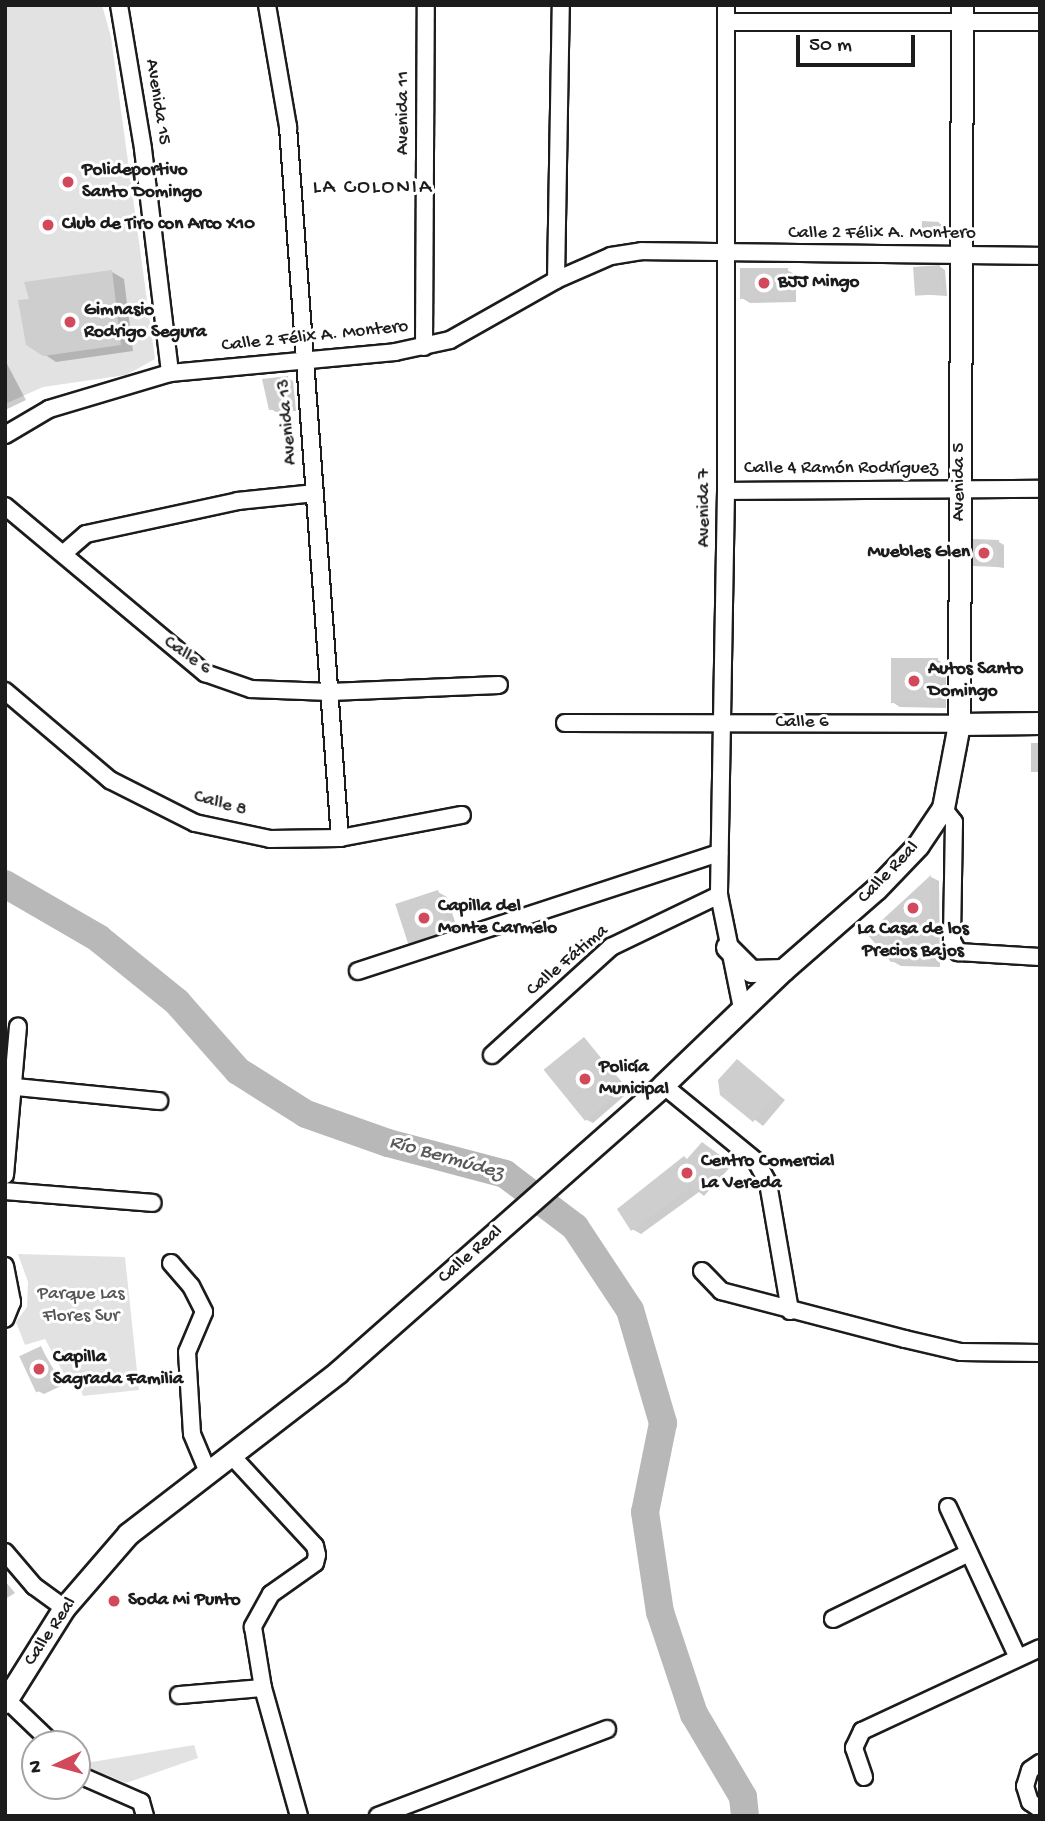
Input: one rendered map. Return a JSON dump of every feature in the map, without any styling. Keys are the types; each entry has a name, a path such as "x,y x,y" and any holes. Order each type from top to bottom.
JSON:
{"main road":[{"name":"Avenida 5","path":"943,808 959,724 962,13"},
{"name":"Calle 6","path":"959,724 1040,723"},
{"name":"Calle Real","path":"6,1701 64,1608 128,1534 338,1371 663,1085 783,970 876,889 918,845 943,808"},
{"path":"727,947 751,971 783,970"}],"street":[{"name":"Avenida 15","path":"119,5 143,149 170,373"},
{"name":"Avenida 13","path":"267,5 288,127 340,838"},
{"name":"Avenida 11","path":"424,347 426,5"},
{"path":"556,279 561,5"},
{"path":"726,14 962,13 1040,22"},
{"name":"Avenida 7","path":"726,14 726,491 719,895 727,947 742,1008"},
{"name":"Calle 2 Félix A. Montero","path":"5,435 49,409 170,373 424,347 472,330 556,279 611,256 642,251 1040,256"},
{"name":"Calle 4 Ramón Rodríguez","path":"726,491 1040,489"},
{"path":"64,553 86,534 238,501 315,493"},
{"name":"Calle 6","path":"5,506 205,673 251,689 330,692 499,685"},
{"name":"Calle 8","path":"5,691 110,780 195,823 270,839 340,838 461,816"},
{"name":"Calle 6","path":"565,723 959,724"},
{"name":"Avenida 5","path":"943,808 954,822 952,941 958,952 1040,957"},
{"path":"358,971 719,853"},
{"name":"Calle Fátima","path":"492,1055 611,947 719,895"},
{"path":"5,1175 9,1086 18,1027"},
{"path":"663,1085 756,1161 768,1183 790,1311"},
{"path":"9,1086 159,1101"},
{"path":"5,1191 153,1203"},
{"path":"171,1263 191,1286 204,1312 187,1356 192,1434 208,1472"},
{"path":"5,1266 12,1302 5,1320"},
{"path":"702,1271 721,1291 790,1311 961,1352 1040,1353"},
{"path":"231,1455 315,1546 317,1555 315,1563 271,1594 259,1612 252,1641 262,1688 299,1816"},
{"path":"948,1507 1018,1658"},
{"path":"5,1552 34,1586 64,1608"},
{"path":"833,1619 969,1553"},
{"path":"864,1777 854,1748 862,1731 1040,1648"},
{"path":"179,1695 262,1688"},
{"path":"6,1701 38,1730"},
{"path":"377,1816 607,1729"},
{"path":"1040,1763 1030,1770 1025,1786 1030,1802 1040,1809"},
{"path":"91,1780 141,1802 145,1816"}],"green space":[{"name":"Polideportivo Santo Domingo","path":"5,5 102,5 111,37 155,359 126,375 43,387 5,404"},
{"name":"Parque Las Flores Sur","path":"18,1254 125,1257 139,1390 83,1396 79,1385 71,1387 45,1339 25,1345 16,1322 27,1307 28,1282"},
{"path":"194,1745 198,1758 126,1783 91,1769 91,1762"}],"building":[{"path":"922,221 939,222 938,238 921,237"},
{"path":"940,265 942,294 915,296 913,267"},
{"name":"BJJ Mingo","path":"740,268 788,268 788,299 740,299"},
{"name":"Gimnasio Rodrigo Segura","path":"112,270 121,345 43,356 26,345 18,300 29,299 24,282"},
{"path":"288,376 291,408 269,410 262,379"},
{"name":"Muebles Glen","path":"973,539 999,540 998,567 972,566"},
{"name":"Autos Santo Domingo","path":"891,658 938,658 938,703 891,703"},
{"name":"La Casa de los Precios Bajos","path":"931,875 931,963 891,962 867,934"},
{"name":"Capilla del Monte Carmelo","path":"438,890 451,930 408,944 395,904"},
{"name":"Policía Municipal","path":"584,1037 626,1088 585,1121 544,1070"},
{"path":"737,1059 778,1094 753,1122 720,1095 718,1080"},
{"name":"Centro Comercial La Vereda","path":"702,1142 725,1159 695,1192 690,1188 631,1231 617,1209 684,1156 687,1159"},
{"name":"Capilla Sagrada Familia","path":"41,1346 58,1382 36,1392 19,1356"}],"waterway":[{"name":"Río Bermúdez","path":"5,884 98,938 177,1002 238,1071 306,1114 388,1143 505,1174 575,1227 630,1310 663,1423 645,1512 660,1612 694,1714 743,1797 745,1816"}],"place":[{"name":"Polideportivo Santo Domingo","path":"68,182"},
{"name":"Club de Tiro con Arco X10","path":"48,225"},
{"name":"BJJ Mingo","path":"764,283"},
{"name":"Gimnasio Rodrigo Segura","path":"70,322"},
{"name":"Muebles Glen","path":"984,553"},
{"name":"Autos Santo Domingo","path":"914,681"},
{"name":"La Casa de los Precios Bajos","path":"913,908"},
{"name":"Capilla del Monte Carmelo","path":"424,918"},
{"name":"Policía Municipal","path":"585,1079"},
{"name":"Centro Comercial La Vereda","path":"687,1173"},
{"name":"Capilla Sagrada Familia","path":"39,1369"},
{"name":"Soda Mi Punto","path":"114,1601"}],"district":[{"name":"LA COLONIA","path":"373,189"}]}
